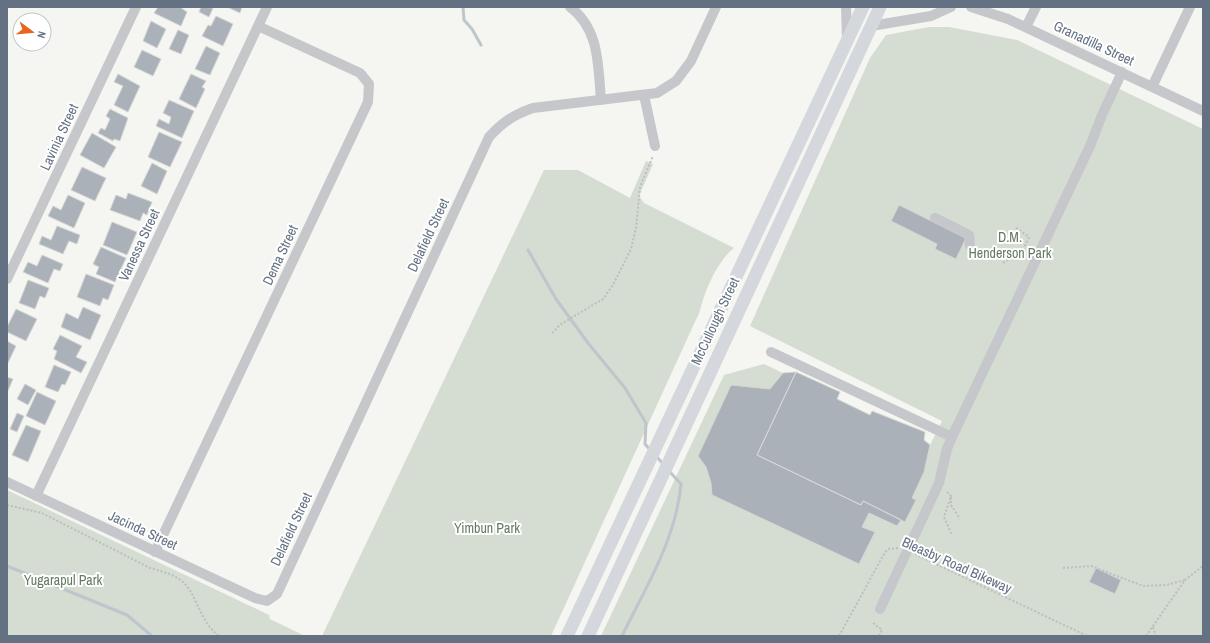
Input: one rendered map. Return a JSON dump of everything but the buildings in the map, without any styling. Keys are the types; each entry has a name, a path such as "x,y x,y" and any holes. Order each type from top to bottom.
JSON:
{"main road":[{"name":"McCullough Street","path":"567,636 863,7"},
{"name":"McCullough Street","path":"588,636 880,7"}],"street":[{"name":"Lavinia Street","path":"7,279 136,7"},
{"name":"Vanessa Street","path":"36,496 267,7"},
{"path":"570,7 578,13 588,26 596,46 601,100"},
{"name":"Delafield Street","path":"267,601 276,594 489,138 502,123 520,112 533,108 657,93 676,81 691,61 716,7"},
{"path":"846,7 847,41"},
{"path":"871,26 930,16 951,7"},
{"name":"Granadilla Street","path":"971,7 997,15 1026,27 1203,111"},
{"path":"1026,27 1036,7"},
{"path":"1152,87 1190,7"},
{"name":"Dema Street","path":"155,552 368,102 369,84 360,73 258,26"},
{"path":"880,609 939,483 947,449 952,437 1090,146 1102,115 1122,72"},
{"path":"644,95 655,146"},
{"path":"935,218 969,235 970,246"},
{"path":"713,325 729,332"},
{"path":"772,352 952,437"},
{"name":"Jacinda Street","path":"7,482 155,552 256,598 267,601"}],"path":[{"path":"552,333 561,324 603,299 613,285 631,248 636,228 640,188 653,159 655,146"},
{"path":"1003,263 1023,250 1029,237 1015,227"},
{"path":"939,483 951,496 951,505 960,519"},
{"path":"951,496 944,517 952,535"},
{"path":"7,505 42,513 150,568 180,579 188,587 204,621 219,636"},
{"name":"Bleasby Road Bikeway","path":"839,636 888,549 896,547 908,550 1087,636"},
{"path":"1063,568 1091,566 1143,586 1166,585 1184,580"},
{"path":"1146,636 1184,580 1203,566"},
{"path":"873,623 882,630 880,636"},
{"path":"1153,627 1156,636"}],"green space":[{"name":"D.M. Henderson Park","path":"929,27 949,27 1017,40 1203,129 1203,636 601,636 724,375 764,364 783,373 796,372 837,399 870,415 872,411 925,432 924,440 930,445 942,421 750,326 870,58 886,35"},
{"name":"Yimbun Park","path":"646,161 653,164 639,196 644,203 734,248 722,260 712,277 700,311 551,636 322,636 544,170 578,170 630,198"},
{"name":"Yugarapul Park","path":"7,490 269,615 270,619 305,636 7,636"}],"waterway":[{"path":"463,7 464,20 472,29 481,45"},
{"path":"528,250 556,299 588,343 625,388 646,423 645,444 651,451"},
{"path":"656,456 664,465"},
{"path":"622,636 659,562 673,524 681,484 669,471"},
{"path":"7,566 127,615 152,636"}]}
